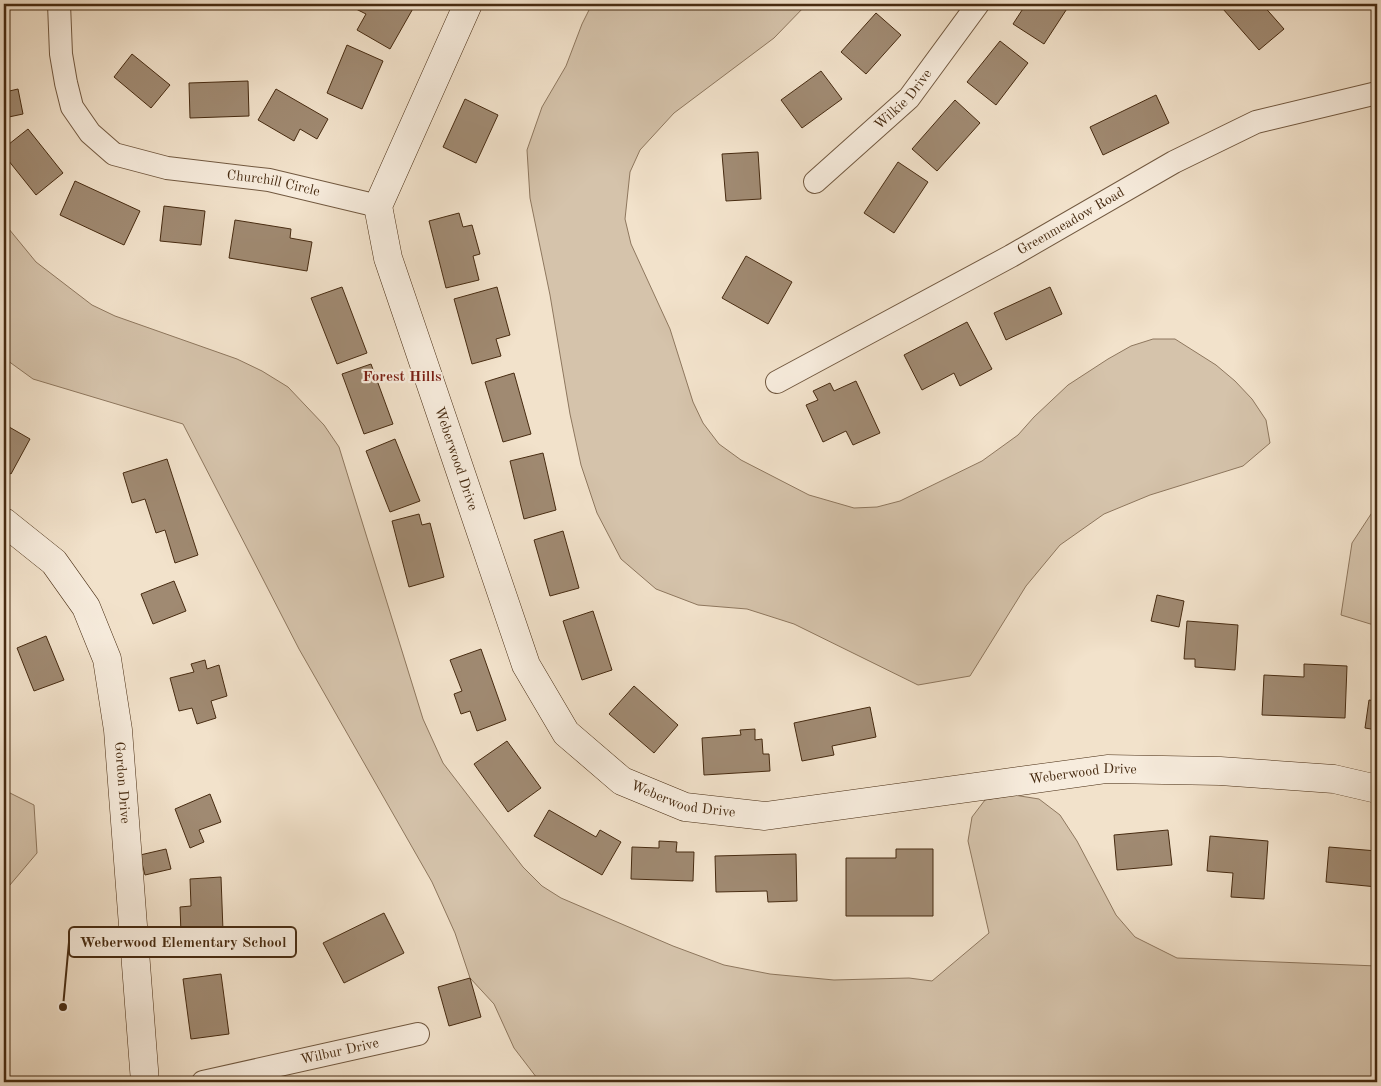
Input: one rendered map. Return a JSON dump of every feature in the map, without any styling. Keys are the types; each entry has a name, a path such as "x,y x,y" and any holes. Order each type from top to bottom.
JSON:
{"street":[{"name":"Churchill Circle","path":"59,4 61,54 72,107 90,133 114,154 167,168 269,180 378,206"},
{"path":"378,206 468,4"},
{"name":"Wilkie Drive","path":"815,182 909,98 978,4"},
{"name":"Greenmeadow Road","path":"777,382 1011,256 1174,162 1256,122 1377,93"},
{"name":"Weberwood Drive","path":"378,206 388,258 526,665 566,733 622,781 685,807 765,816 1107,769 1220,771 1334,779 1377,789"},
{"name":"Gordon Drive","path":"4,522 54,562 86,607 107,659 118,730 145,1082"},
{"name":"Wilbur Drive","path":"203,1082 418,1034"}],"shaded area":[{"path":"592,4 807,4 774,38 674,113 640,150 630,172 625,219 631,244 670,329 693,402 703,423 719,444 741,460 809,495 854,508 877,507 900,501 982,461 1018,435 1068,385 1131,346 1153,339 1175,339 1216,365 1235,381 1252,399 1266,420 1270,443 1243,466 1150,495 1104,514 1060,545 1026,586 970,676 918,685 794,624 747,609 698,605 656,589 621,559 597,513 581,465 530,198 527,150 542,107 566,66"},
{"path":"4,223 36,262 92,305 115,316 237,359 262,371 288,387 324,425 339,447 423,719 443,763 523,867 542,886 561,898 673,946 724,965 770,974 834,980 909,978 932,981 989,933 968,841 972,817 985,800 1014,795 1039,799 1060,815 1077,841 1116,915 1135,937 1177,958 1377,966 1377,1082 540,1082 514,1048 494,1004 470,978 455,933 432,882 299,649 183,424 33,379 4,358"},
{"path":"1377,505 1377,626 1341,615 1352,543"},
{"path":"4,790 34,805 37,853 4,892"}],"building":[{"path":"96,4 132,4 132,7 96,6"},
{"path":"360,4 415,5 390,49 357,30 366,14 356,9"},
{"path":"1026,4 1070,4 1044,44 1013,24"},
{"path":"1229,4 1262,4 1284,29 1259,50 1223,9"},
{"path":"876,13 901,35 866,74 841,52"},
{"path":"1000,41 1028,63 996,105 967,82"},
{"path":"347,45 383,61 362,109 327,93"},
{"path":"132,54 170,85 151,108 114,77"},
{"path":"821,71 842,99 802,128 781,100"},
{"path":"248,81 249,116 190,118 189,83"},
{"path":"4,88 5,92 18,89 23,114 4,118"},
{"path":"276,89 328,119 317,139 300,129 294,141 258,120"},
{"path":"1156,95 1169,123 1103,155 1090,127"},
{"path":"465,99 498,115 476,163 443,147"},
{"path":"955,100 980,123 937,171 912,149"},
{"path":"28,129 63,173 36,195 4,155 4,148"},
{"path":"758,152 761,199 726,201 722,154"},
{"path":"898,162 928,182 894,233 864,213"},
{"path":"75,181 140,211 124,245 60,215"},
{"path":"164,206 205,211 201,245 160,241"},
{"path":"459,213 463,227 472,225 480,254 473,256 479,280 446,288 429,221"},
{"path":"235,220 291,229 290,238 312,242 307,271 229,258"},
{"path":"746,256 792,282 768,324 722,298"},
{"path":"342,287 367,353 337,364 311,298"},
{"path":"497,287 510,335 496,339 501,356 472,364 454,299"},
{"path":"1050,287 1062,314 1006,340 994,313"},
{"path":"967,322 992,369 960,386 954,373 922,390 904,355"},
{"path":"371,364 393,424 364,434 342,374"},
{"path":"514,373 531,434 503,442 485,382"},
{"path":"856,381 880,433 853,445 846,431 823,442 806,405 818,400 813,391 830,383 834,391"},
{"path":"4,424 30,439 11,474 4,469"},
{"path":"395,439 420,501 390,512 366,451"},
{"path":"543,453 556,510 524,519 510,461"},
{"path":"167,459 198,555 175,563 165,530 156,533 145,499 132,503 123,473"},
{"path":"419,514 422,525 430,523 444,577 409,587 392,521"},
{"path":"563,531 579,588 550,596 534,540"},
{"path":"174,581 186,611 153,624 141,594"},
{"path":"1157,595 1184,601 1179,627 1151,621"},
{"path":"593,611 612,670 582,680 563,621"},
{"path":"1187,621 1238,625 1235,670 1195,667 1195,659 1184,659"},
{"path":"46,636 64,680 34,691 17,648"},
{"path":"481,649 506,720 477,731 470,711 461,714 454,694 462,691 450,660"},
{"path":"205,660 207,669 219,665 227,696 211,701 216,718 197,724 192,708 179,711 170,678 194,672 191,664"},
{"path":"1304,664 1347,666 1345,718 1262,715 1264,675 1304,677"},
{"path":"634,686 678,725 654,753 609,714"},
{"path":"1369,700 1377,701 1377,730 1365,728"},
{"path":"870,707 876,737 832,746 834,755 802,761 794,723"},
{"path":"755,729 755,740 762,739 763,754 769,754 770,771 704,775 702,738 741,735 740,730"},
{"path":"507,741 541,788 508,812 474,764"},
{"path":"210,794 221,822 199,830 204,842 190,848 175,809"},
{"path":"549,810 596,837 600,830 621,842 602,875 534,836"},
{"path":"1168,830 1172,865 1117,870 1114,835"},
{"path":"1210,836 1268,841 1264,899 1231,897 1233,873 1207,871"},
{"path":"659,841 677,842 676,852 694,852 693,881 631,879 632,847 659,848"},
{"path":"1329,847 1377,851 1377,887 1326,882"},
{"path":"166,849 171,869 145,875 140,855"},
{"path":"896,849 933,849 933,916 846,916 846,858 896,858"},
{"path":"796,854 797,901 768,902 767,891 716,892 715,856"},
{"path":"221,877 223,931 181,933 180,907 191,906 190,879"},
{"path":"384,913 404,953 344,983 323,943"},
{"path":"221,974 229,1034 191,1039 183,979"},
{"path":"470,978 481,1017 449,1026 438,987"}],"place":[{"name":"Weberwood Elementary School","path":"63,1007"}],"district":[{"name":"Forest Hills","path":"402,377"}]}
